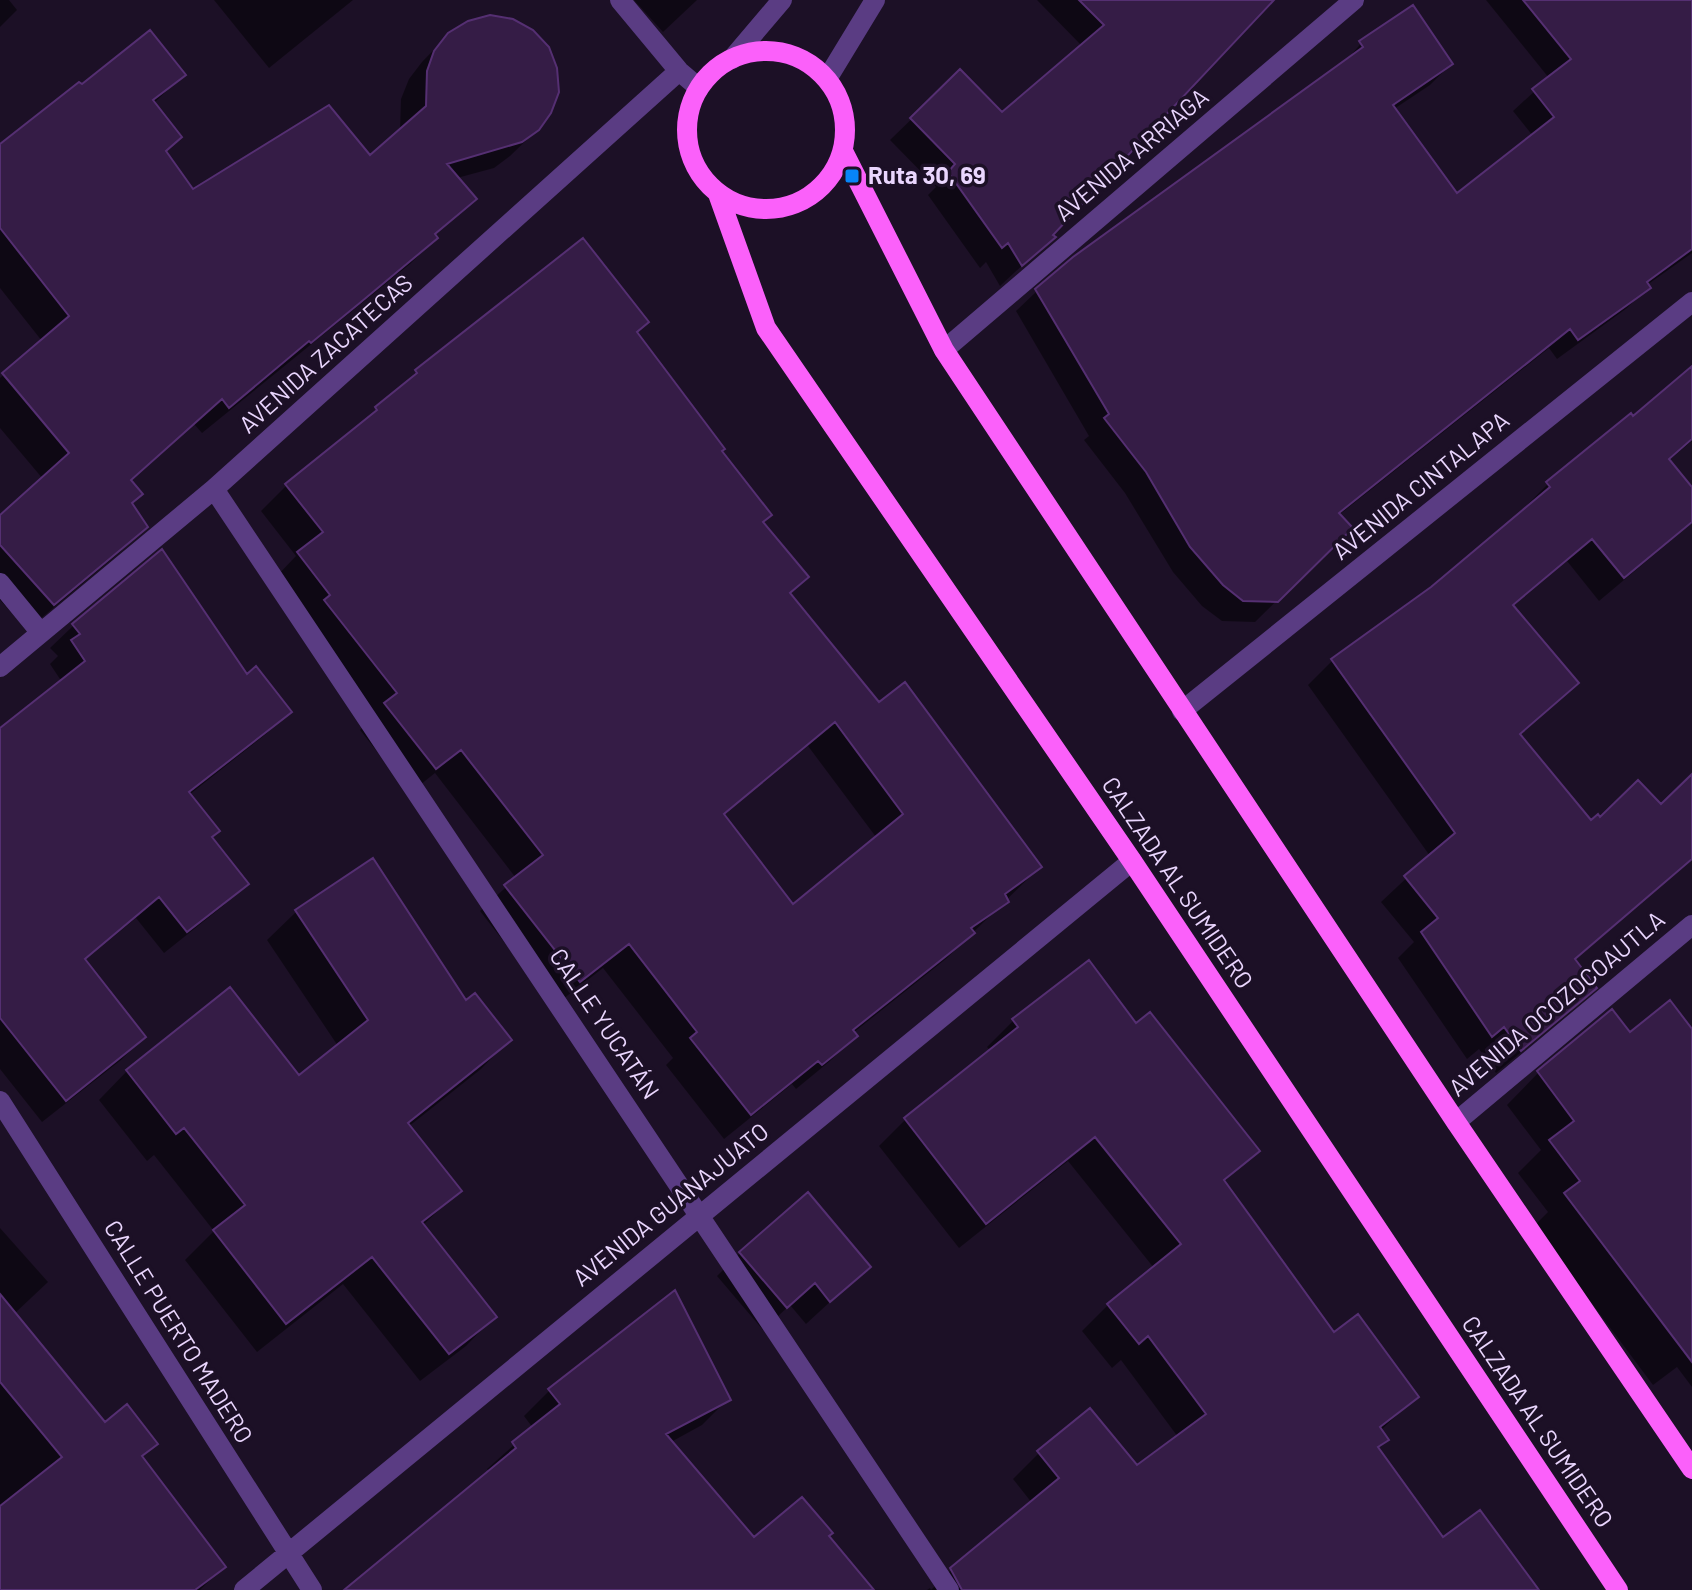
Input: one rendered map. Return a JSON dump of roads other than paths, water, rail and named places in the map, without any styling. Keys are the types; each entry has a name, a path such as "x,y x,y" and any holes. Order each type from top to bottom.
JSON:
{"main road":[{"path":"757,51 783,52 808,62 827,79 840,101 846,126 843,151 832,175 814,194 791,206 766,210 741,205 718,194 700,174 691,154 687,131 690,109 699,88 714,71 732,59 757,51"},
{"path":"843,151 944,350 1456,1122 1692,1469"},
{"name":"CALZADA AL SUMIDERO","path":"718,194 766,328 1132,861 1612,1588"}],"street":[{"path":"620,0 679,71 699,88"},
{"path":"732,59 782,0"},
{"path":"827,79 875,0"},
{"name":"AVENIDA ARRIAGA","path":"944,350 1354,0"},
{"name":"AVENIDA ZACATECAS","path":"0,667 214,489 679,71"},
{"name":"AVENIDA CINTALAPA","path":"1182,711 1692,302"},
{"name":"CALLE YUCATÁN","path":"214,489 949,1590"},
{"path":"0,583 41,633"},
{"name":"AVENIDA GUANAJUATO","path":"244,1590 1132,861"},
{"name":"AVENIDA OCOZOCOAUTLA","path":"1456,1122 1692,925"},
{"name":"CALLE PUERTO MADERO","path":"0,1101 312,1590"}],"place":[{"name":"Ruta 30, 69","path":"852,176"}]}
